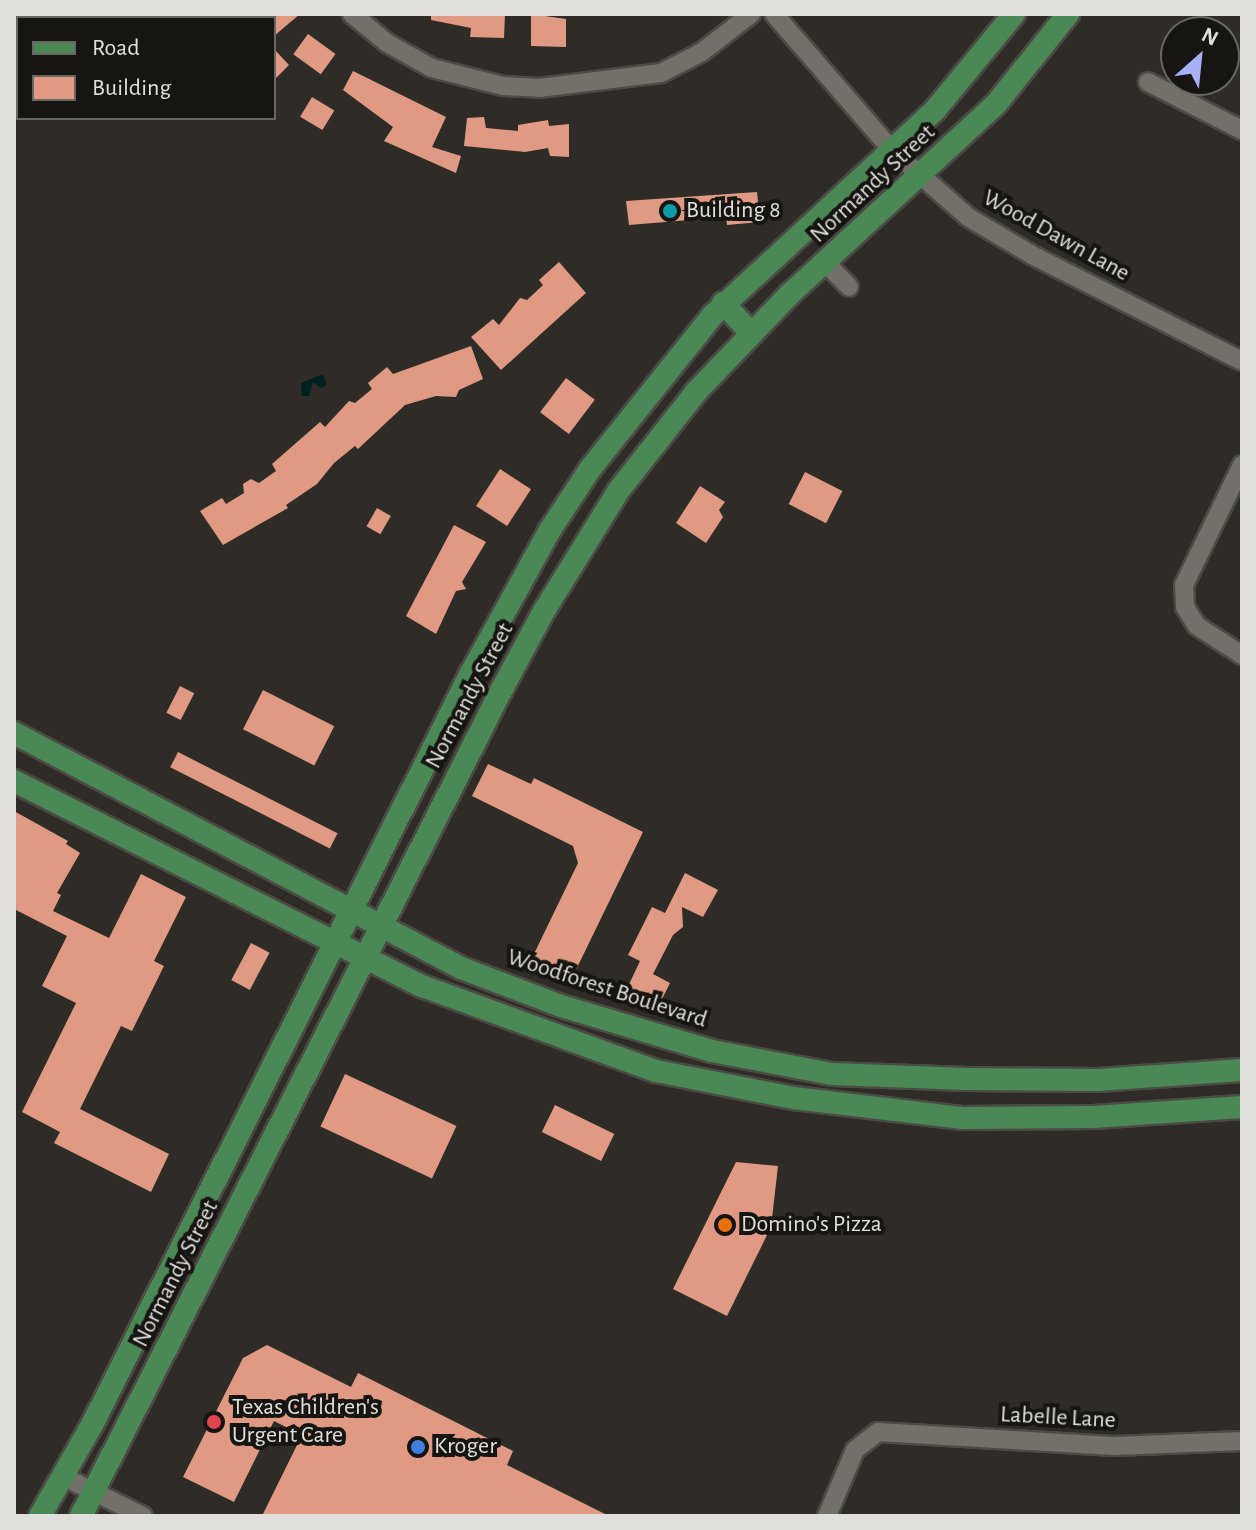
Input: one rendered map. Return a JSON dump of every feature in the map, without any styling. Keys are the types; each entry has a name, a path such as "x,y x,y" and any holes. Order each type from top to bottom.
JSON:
{"main road":[{"name":"Normandy Street","path":"40,1516 64,1477 471,673 580,484 723,303 935,110 1014,14"},
{"name":"Normandy Street","path":"81,1516 502,689 544,611 611,504 696,392 752,334 996,104 1068,14"},
{"path":"723,303 752,334"},
{"path":"580,484 611,504"},
{"path":"471,673 502,689"},
{"name":"Woodforest Boulevard","path":"14,733 461,968 561,1006 712,1051 832,1074 1114,1080 1242,1070"},
{"path":"14,781 422,986 656,1071 712,1084 961,1118 1242,1107"},
{"path":"126,836 143,803"},
{"path":"712,1051 712,1084"},
{"path":"1004,1118 1006,1079"},
{"path":"222,1164 254,1178"},
{"path":"170,1266 201,1282"}],"street":[{"path":"352,14 387,43 432,68 491,84 539,88 661,73 702,52 751,14"},
{"name":"Wood Dawn Lane","path":"774,14 892,150 920,177 997,236 1242,361"},
{"path":"1148,82 1242,130"},
{"path":"826,263 849,287"},
{"path":"1242,465 1184,585 1191,616 1206,635 1242,655"},
{"name":"Labelle Lane","path":"827,1516 855,1450 872,1435 893,1430 1114,1446 1242,1441"},
{"path":"64,1477 96,1490 143,1516"}],"water":[{"path":"323,374 327,385 321,388 313,382 309,396 302,396 301,383"}],"building":[{"path":"274,14 300,14 276,34"},
{"path":"431,14 505,14 504,38 470,37 471,28 431,20"},
{"path":"531,14 566,19 566,47 531,46"},
{"path":"308,34 336,54 321,74 293,54"},
{"path":"276,51 289,65 276,78"},
{"path":"353,71 446,117 432,147 461,156 456,173 384,141 393,127 343,90"},
{"path":"312,97 334,110 322,130 300,117"},
{"path":"484,117 486,128 518,131 518,125 548,120 549,126 569,124 569,157 550,156 548,148 525,152 464,146 467,118"},
{"name":"Building 8","path":"757,192 760,222 727,225 726,217 629,225 626,201"},
{"path":"559,262 586,293 501,370 471,337 493,319 499,325 520,298 527,300 543,285 539,280"},
{"path":"471,346 483,379 459,390 456,397 436,396 405,405 358,449 355,446 334,463 317,484 286,505 288,508 223,545 200,511 222,498 226,504 244,493 243,484 251,479 259,483 276,471 272,464 320,422 325,427 349,401 355,403 372,389 368,383 387,367 393,374"},
{"path":"566,378 595,400 569,434 540,412"},
{"path":"500,469 531,489 507,526 476,506"},
{"path":"805,472 842,491 826,523 789,504"},
{"path":"700,486 725,502 719,510 723,517 706,543 676,523"},
{"path":"377,508 391,516 380,534 367,526"},
{"path":"454,525 486,542 462,582 466,589 456,591 436,634 406,616"},
{"path":"180,686 194,693 181,720 166,713"},
{"path":"263,690 334,726 314,766 243,729"},
{"path":"178,752 337,833 330,848 170,767"},
{"path":"488,764 531,784 534,778 643,832 572,978 532,958 578,863 573,846 472,796"},
{"path":"14,811 68,841 66,844 80,853 57,893 61,895 53,911 109,938 141,874 186,897 154,961 164,966 132,1031 121,1026 80,1109 169,1154 151,1192 54,1143 60,1132 22,1112 76,1003 42,986 67,936 14,909"},
{"path":"685,873 718,890 703,917 682,907 683,927 673,935 653,974 670,983 656,1011 624,995 640,961 628,955 652,907 665,913"},
{"path":"251,943 270,953 250,990 231,980"},
{"path":"345,1074 456,1126 432,1179 320,1127"},
{"path":"555,1105 614,1134 601,1161 542,1132"},
{"path":"736,1162 778,1166 771,1227 727,1316 673,1289"},
{"path":"267,1345 351,1387 358,1373 513,1451 507,1465 609,1516 262,1516 302,1435 274,1421 234,1502 183,1477 243,1358"}],"place":[{"name":"Building 8","path":"670,211"},
{"name":"Domino's Pizza","path":"725,1225"},
{"name":"Texas Children's Urgent Care","path":"214,1422"},
{"name":"Kroger","path":"418,1447"}]}
